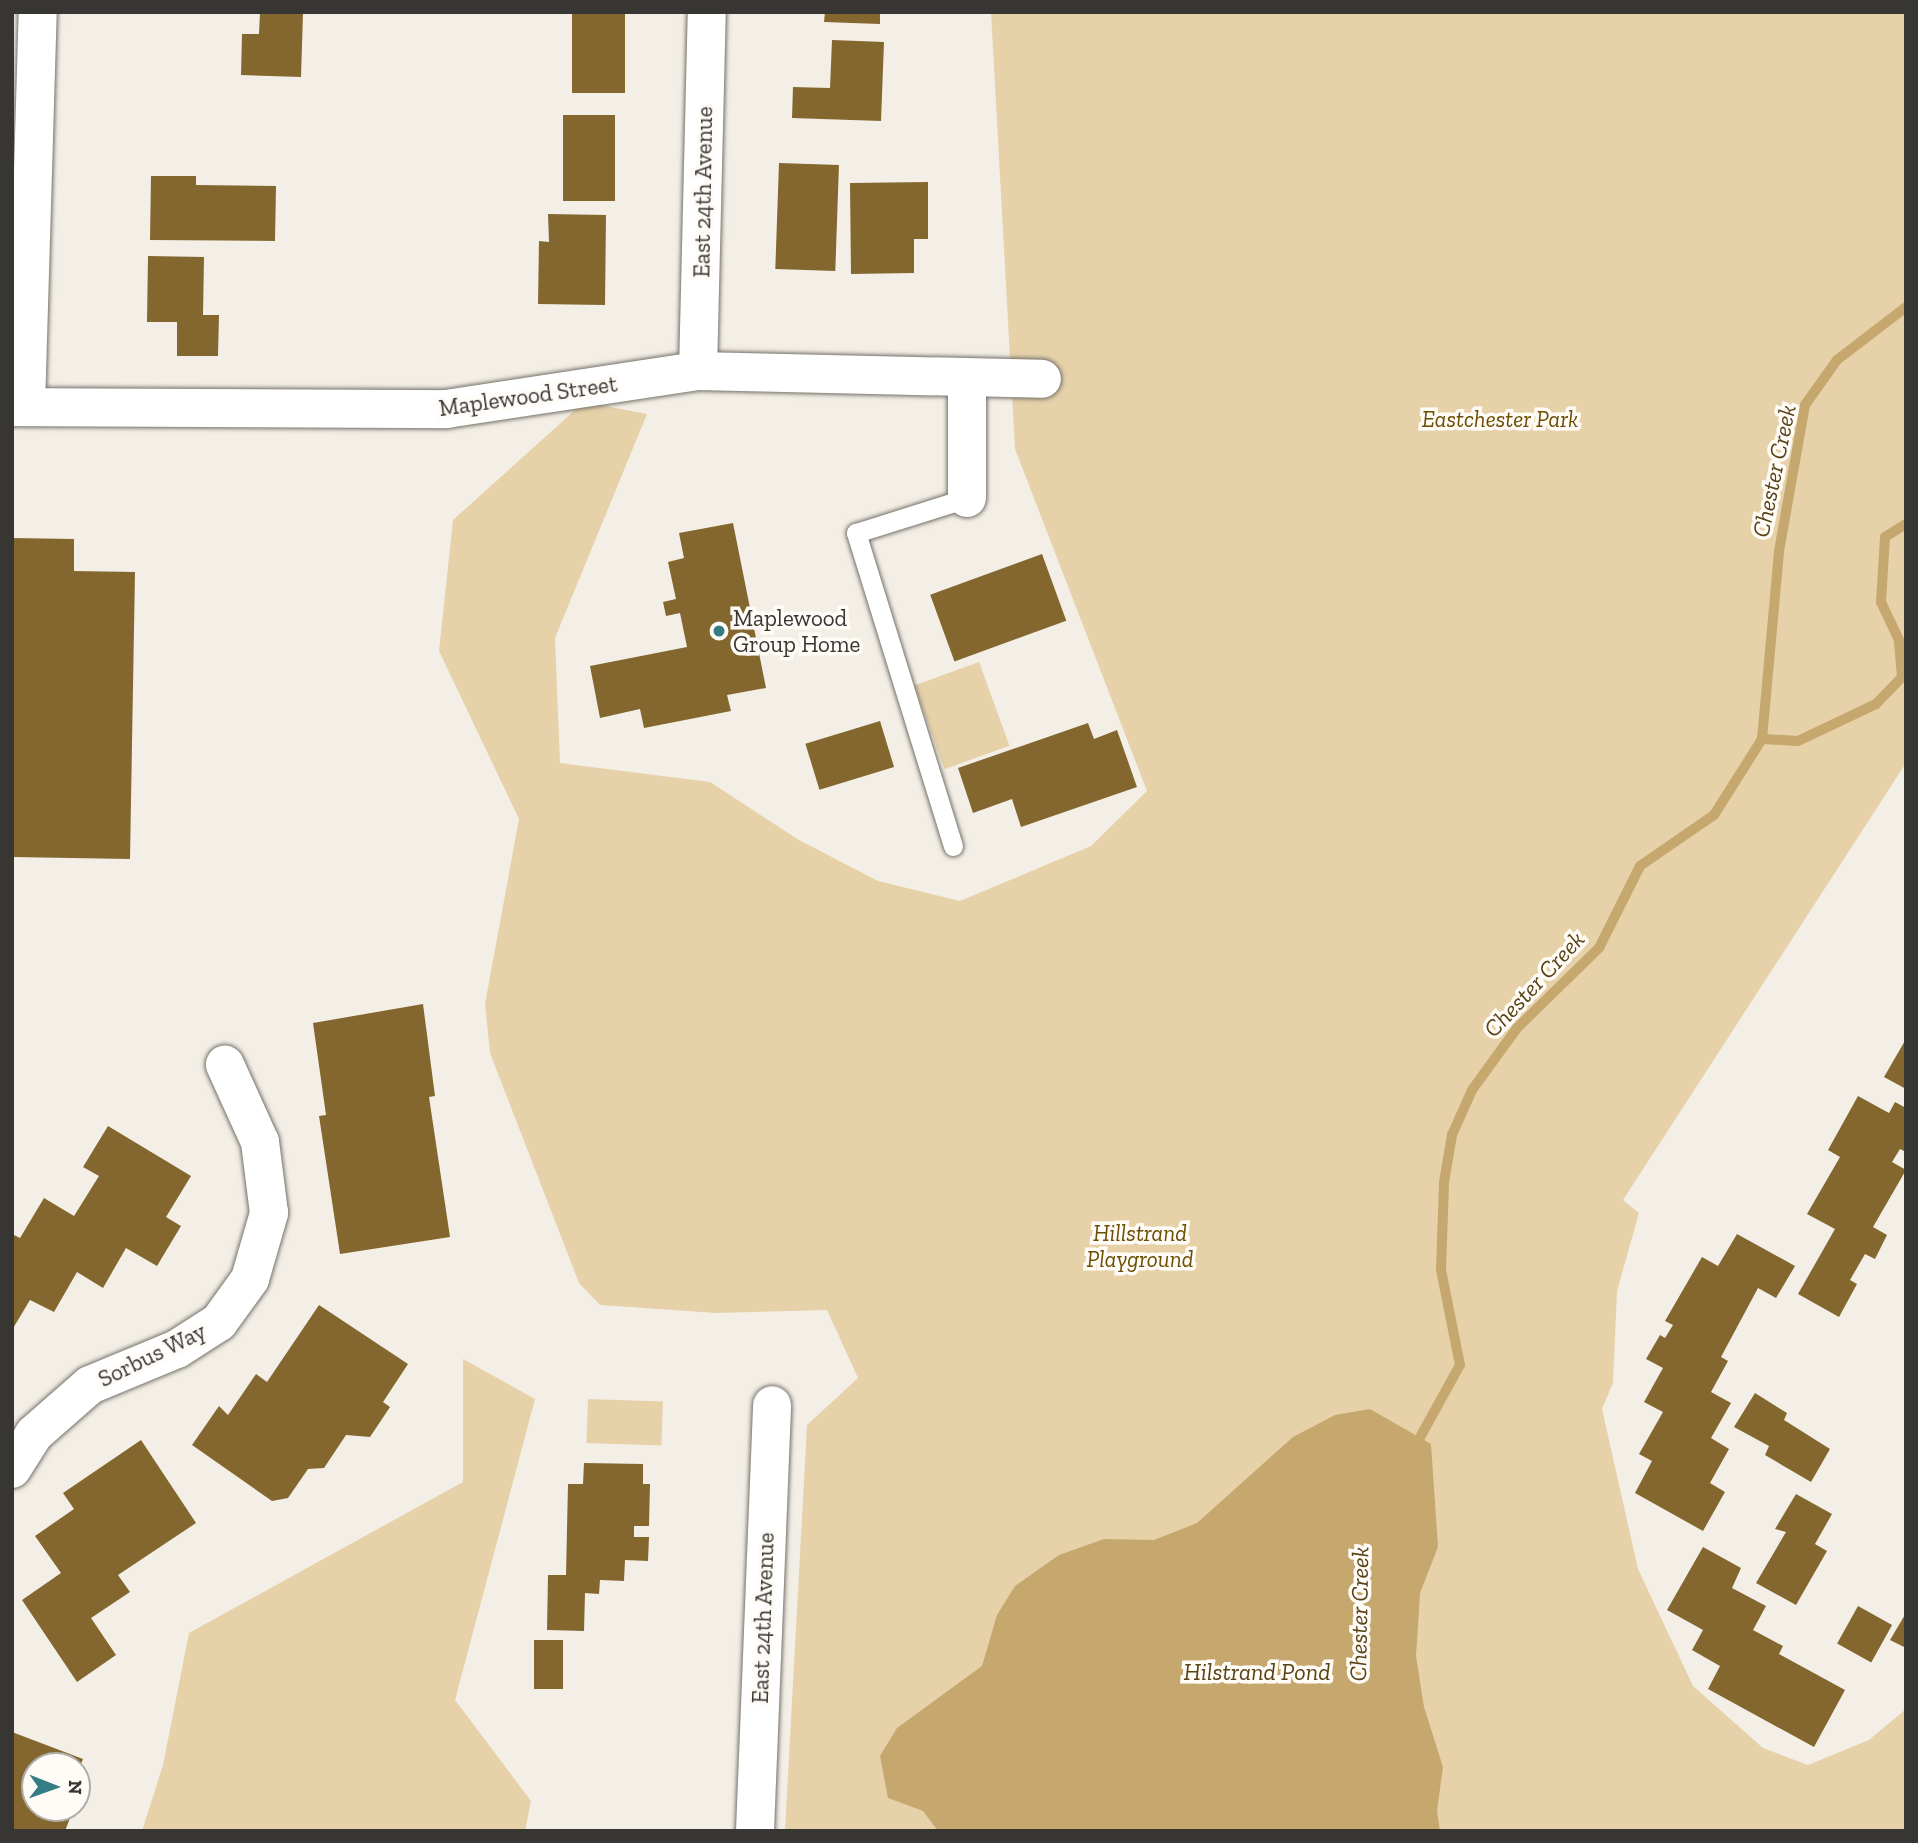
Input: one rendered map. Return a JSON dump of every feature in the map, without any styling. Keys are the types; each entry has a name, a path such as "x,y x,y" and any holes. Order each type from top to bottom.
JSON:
{"street":[{"path":"19,407 38,12"},
{"name":"East 24th Avenue","path":"698,371 707,12"},
{"name":"Maplewood Street","path":"19,407 446,409 698,371 1042,379"},
{"path":"967,377 967,498"},
{"name":"Sorbus Way","path":"12,1469 34,1434 90,1385 177,1349 219,1322 250,1279 269,1213 260,1142 225,1065"},
{"name":"East 24th Avenue","path":"755,1831 772,1405"}],"lane":[{"path":"953,846 856,533 967,498"}],"green space":[{"name":"Eastchester Park","path":"991,12 1906,12 1906,763 1623,1200 1639,1213 1617,1291 1613,1383 1602,1409 1638,1569 1693,1686 1763,1748 1808,1765 1869,1740 1906,1709 1906,1831 785,1831 807,1425 858,1378 827,1310 716,1313 600,1305 579,1283 490,1053 485,1004 519,819 439,651 453,520 584,402 647,414 555,638 560,763 710,782 799,840 878,881 960,901 1091,846 1147,791 1015,449"},
{"path":"979,662 1009,746 945,769 914,686"},
{"path":"463,1359 535,1399 455,1700 531,1801 525,1831 142,1831 163,1765 189,1633 463,1482"},
{"path":"588,1399 663,1402 661,1446 586,1443"}],"water":[{"name":"Hilstrand Pond","path":"1370,1409 1431,1444 1438,1547 1420,1593 1416,1656 1424,1707 1443,1767 1437,1811 1440,1831 938,1831 923,1811 888,1798 880,1756 897,1728 982,1666 997,1615 1015,1586 1059,1555 1104,1539 1154,1540 1197,1523 1293,1437 1335,1415"}],"building":[{"path":"260,12 303,13 301,77 241,75 242,34 259,34"},
{"path":"572,12 625,12 625,93 572,93"},
{"path":"825,12 880,12 880,24 824,22"},
{"path":"832,40 884,42 881,121 792,118 793,87 830,88"},
{"path":"563,115 615,115 615,201 563,201"},
{"path":"779,163 839,165 835,271 775,269"},
{"path":"151,176 196,176 196,185 276,186 275,241 150,240"},
{"path":"928,182 928,239 914,239 914,273 851,274 850,183"},
{"path":"548,214 606,215 605,305 538,304 539,241 549,242"},
{"path":"148,256 204,257 203,315 219,315 218,356 177,356 177,322 147,322"},
{"name":"Maplewood Group Home","path":"733,523 766,688 727,695 731,711 644,728 640,709 600,718 590,666 687,647 680,613 666,616 663,602 676,599 668,562 684,558 679,533"},
{"path":"12,538 74,539 74,571 135,572 130,859 12,857"},
{"path":"1042,554 1066,621 954,661 930,595"},
{"path":"880,721 894,767 819,790 805,744"},
{"path":"1088,723 1094,739 1117,730 1137,787 1021,827 1012,799 973,813 958,768"},
{"path":"423,1004 435,1096 429,1097 450,1237 340,1254 319,1116 326,1115 313,1023"},
{"path":"1906,1039 1906,1089 1884,1077"},
{"path":"1858,1096 1889,1113 1895,1102 1906,1108 1906,1152 1900,1149 1892,1162 1906,1170 1873,1227 1887,1235 1875,1259 1865,1254 1850,1280 1857,1284 1839,1317 1798,1294 1835,1229 1807,1214 1840,1157 1828,1150"},
{"path":"108,1126 191,1176 166,1217 181,1226 157,1266 126,1248 103,1288 77,1272 54,1312 30,1300 12,1330 12,1234 20,1238 44,1198 74,1216 99,1176 83,1167"},
{"path":"1737,1234 1795,1266 1776,1298 1758,1288 1721,1357 1728,1361 1711,1392 1731,1403 1711,1438 1729,1449 1710,1483 1725,1492 1703,1531 1635,1493 1652,1461 1639,1454 1663,1412 1644,1402 1663,1368 1646,1359 1660,1335 1665,1338 1673,1325 1665,1321 1702,1257 1718,1266"},
{"path":"319,1305 408,1364 383,1402 390,1407 370,1437 346,1435 324,1468 308,1469 288,1498 272,1501 192,1445 219,1406 228,1415 256,1374 267,1382"},
{"path":"1755,1393 1787,1413 1784,1420 1830,1449 1811,1482 1765,1455 1769,1446 1734,1427"},
{"path":"141,1440 196,1523 118,1575 130,1592 91,1618 116,1655 77,1682 22,1600 61,1573 35,1536 74,1509 63,1493"},
{"path":"584,1463 643,1464 643,1484 650,1484 649,1526 634,1526 634,1537 649,1537 648,1561 625,1560 624,1581 600,1580 599,1594 585,1593 584,1631 547,1630 548,1575 566,1575 568,1484 583,1484"},
{"path":"1796,1494 1832,1514 1815,1544 1827,1551 1796,1605 1756,1583 1786,1532 1775,1529"},
{"path":"1703,1547 1741,1568 1732,1588 1766,1606 1753,1630 1783,1646 1779,1654 1845,1690 1814,1747 1708,1689 1720,1666 1692,1650 1703,1630 1667,1610"},
{"path":"1858,1606 1892,1625 1871,1663 1837,1644"},
{"path":"1906,1613 1906,1648 1890,1640"},
{"path":"534,1640 563,1640 563,1689 534,1689"},
{"path":"12,1732 65,1752 21,1752 21,1822 69,1822 65,1831 12,1831"}],"waterway":[{"name":"Chester Creek","path":"1413,1450 1460,1365 1441,1270 1444,1182 1452,1135 1472,1090 1517,1028 1599,948 1640,866 1714,815 1762,739 1779,551 1805,405 1837,360 1906,307"},
{"path":"1762,739 1798,741 1876,704 1902,677 1899,640 1881,602 1885,537 1906,524"}],"place":[{"name":"Maplewood Group Home","path":"719,631"}],"park label":[{"name":"Hillstrand Playground","path":"1140,1246"}]}
